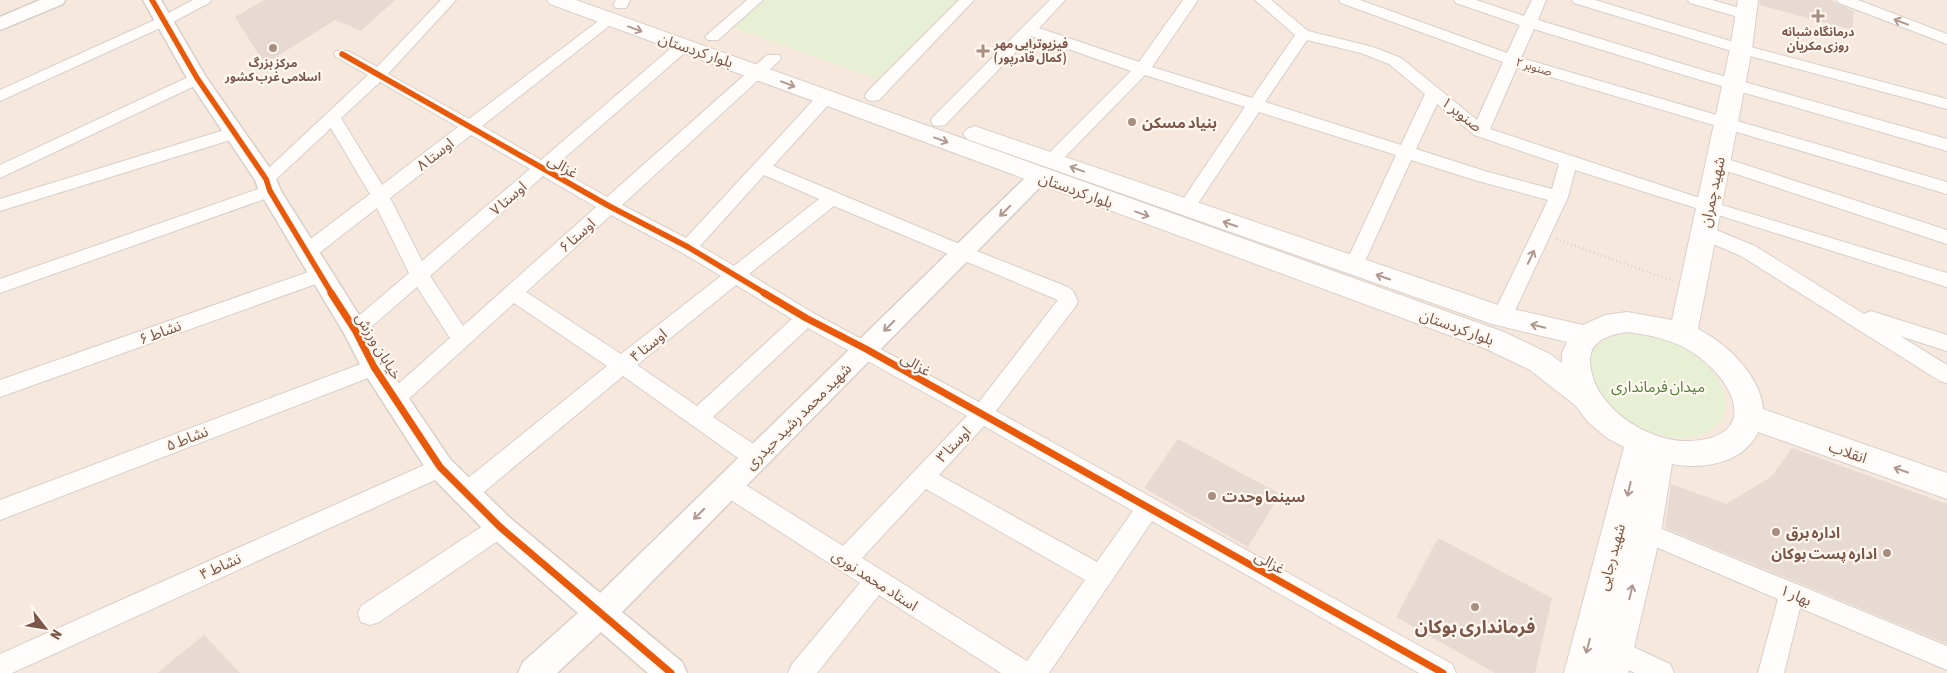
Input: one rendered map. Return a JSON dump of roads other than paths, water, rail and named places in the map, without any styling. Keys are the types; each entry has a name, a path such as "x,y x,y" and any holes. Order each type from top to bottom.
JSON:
{"main road":[{"name":"بلوار کردستان","path":"557,0 615,6 713,36 825,98 1046,169 1498,329 1586,336"},
{"name":"شهید چمران","path":"1741,49 1759,18 1765,0"},
{"name":"بلوار کردستان","path":"615,6 683,46 766,65 873,96 939,121 1046,169 1186,208 1353,267 1498,329 1585,398"},
{"name":"شهید چمران","path":"1683,334 1734,85 1747,7"},
{"path":"1627,322 1655,325 1683,334 1725,362 1739,380 1748,399 1750,417 1746,431 1736,442 1722,450 1704,454 1682,454 1650,445 1618,429 1606,419 1585,398 1577,380 1574,363 1577,348 1586,336 1604,326 1627,322"},
{"name":"انقلاب","path":"1750,417 1947,486"},
{"name":"شهید رجایی","path":"1614,662 1645,532 1650,445"},
{"name":"شهید رجایی","path":"1581,673 1623,513 1650,445"}],"street":[{"path":"0,24 56,0"},
{"path":"0,96 158,10 204,0"},
{"path":"0,286 268,185 332,117 379,74 450,0"},
{"path":"713,36 756,0"},
{"path":"873,96 967,0"},
{"path":"939,121 1058,0"},
{"path":"1046,169 1142,70 1192,0"},
{"name":"صنوبر ۱","path":"1263,0 1303,34 1367,50 1395,62 1480,131 1568,162 1709,207 1947,280"},
{"name":"صنوبر ۲","path":"1346,0 1512,60 1947,188"},
{"path":"1461,0 1529,23 1734,85 1947,145"},
{"path":"1480,131 1539,0"},
{"path":"1579,0 1741,49 1947,104"},
{"path":"1695,0 1747,7"},
{"path":"1844,0 1947,39"},
{"name":"اوستا ۸","path":"307,252 469,128 615,6"},
{"name":"خیابان ورزش","path":"158,10 197,78 268,185 320,275 355,330 374,367 440,467 500,527 671,673"},
{"path":"1029,30 1142,70 1484,177 1559,198"},
{"path":"1186,208 1303,34"},
{"name":"اوستا ۷","path":"355,330 683,46"},
{"name":"غزالی","path":"342,54 608,206 688,248 806,318 866,349 1443,673"},
{"name":"اوستا ۶","path":"396,398 766,65"},
{"path":"0,172 197,78"},
{"path":"1353,267 1434,92"},
{"path":"688,248 825,98"},
{"path":"332,117 380,196 419,274 461,339"},
{"path":"0,205 234,132"},
{"path":"1498,329 1559,198 1568,162"},
{"path":"1718,162 1947,237"},
{"path":"760,167 962,254"},
{"name":"شهید محمد رشید حیدری","path":"534,673 600,613 1046,169"},
{"name":"اوستا ۴","path":"465,494 622,365 832,198"},
{"path":"1704,232 1748,251 1947,375"},
{"name":"اوستا ۳","path":"845,560 981,415 1068,302 1066,296 1061,292 962,254"},
{"name":"نشاط ۶","path":"0,389 320,275"},
{"path":"513,293 622,365 756,458"},
{"path":"1847,312 1947,343"},
{"path":"698,418 806,318"},
{"name":"نشاط ۵","path":"0,510 374,367"},
{"name":"نشاط ۴","path":"0,666 440,467"},
{"path":"922,476 1100,576"},
{"name":"استاد محمد نوری","path":"728,486 1023,673"},
{"path":"1034,673 1148,508"},
{"path":"370,614 500,527"},
{"name":"بهار ۱","path":"1645,532 1947,658"},
{"path":"801,673 876,581"},
{"path":"1771,673 1792,593"},
{"path":"1614,662 1661,673"}],"place":[{"name":"درمانگاه شبانه روزی مکریان","path":"1818,16"},
{"name":"مرکز بزرگ اسلامی غرب کشور","path":"273,48"},
{"name":"فیزیوتراپی مهر ( کمال قادرپور )","path":"983,51"},
{"name":"بنیاد مسکن","path":"1132,122"},
{"name":"سینما وحدت","path":"1212,496"},
{"name":"اداره برق","path":"1776,532"},
{"name":"اداره پست بوکان","path":"1887,553"},
{"name":"فرمانداری بوکان","path":"1475,607"}],"park label":[{"name":"میدان فرمانداری","path":"1658,386"}]}
